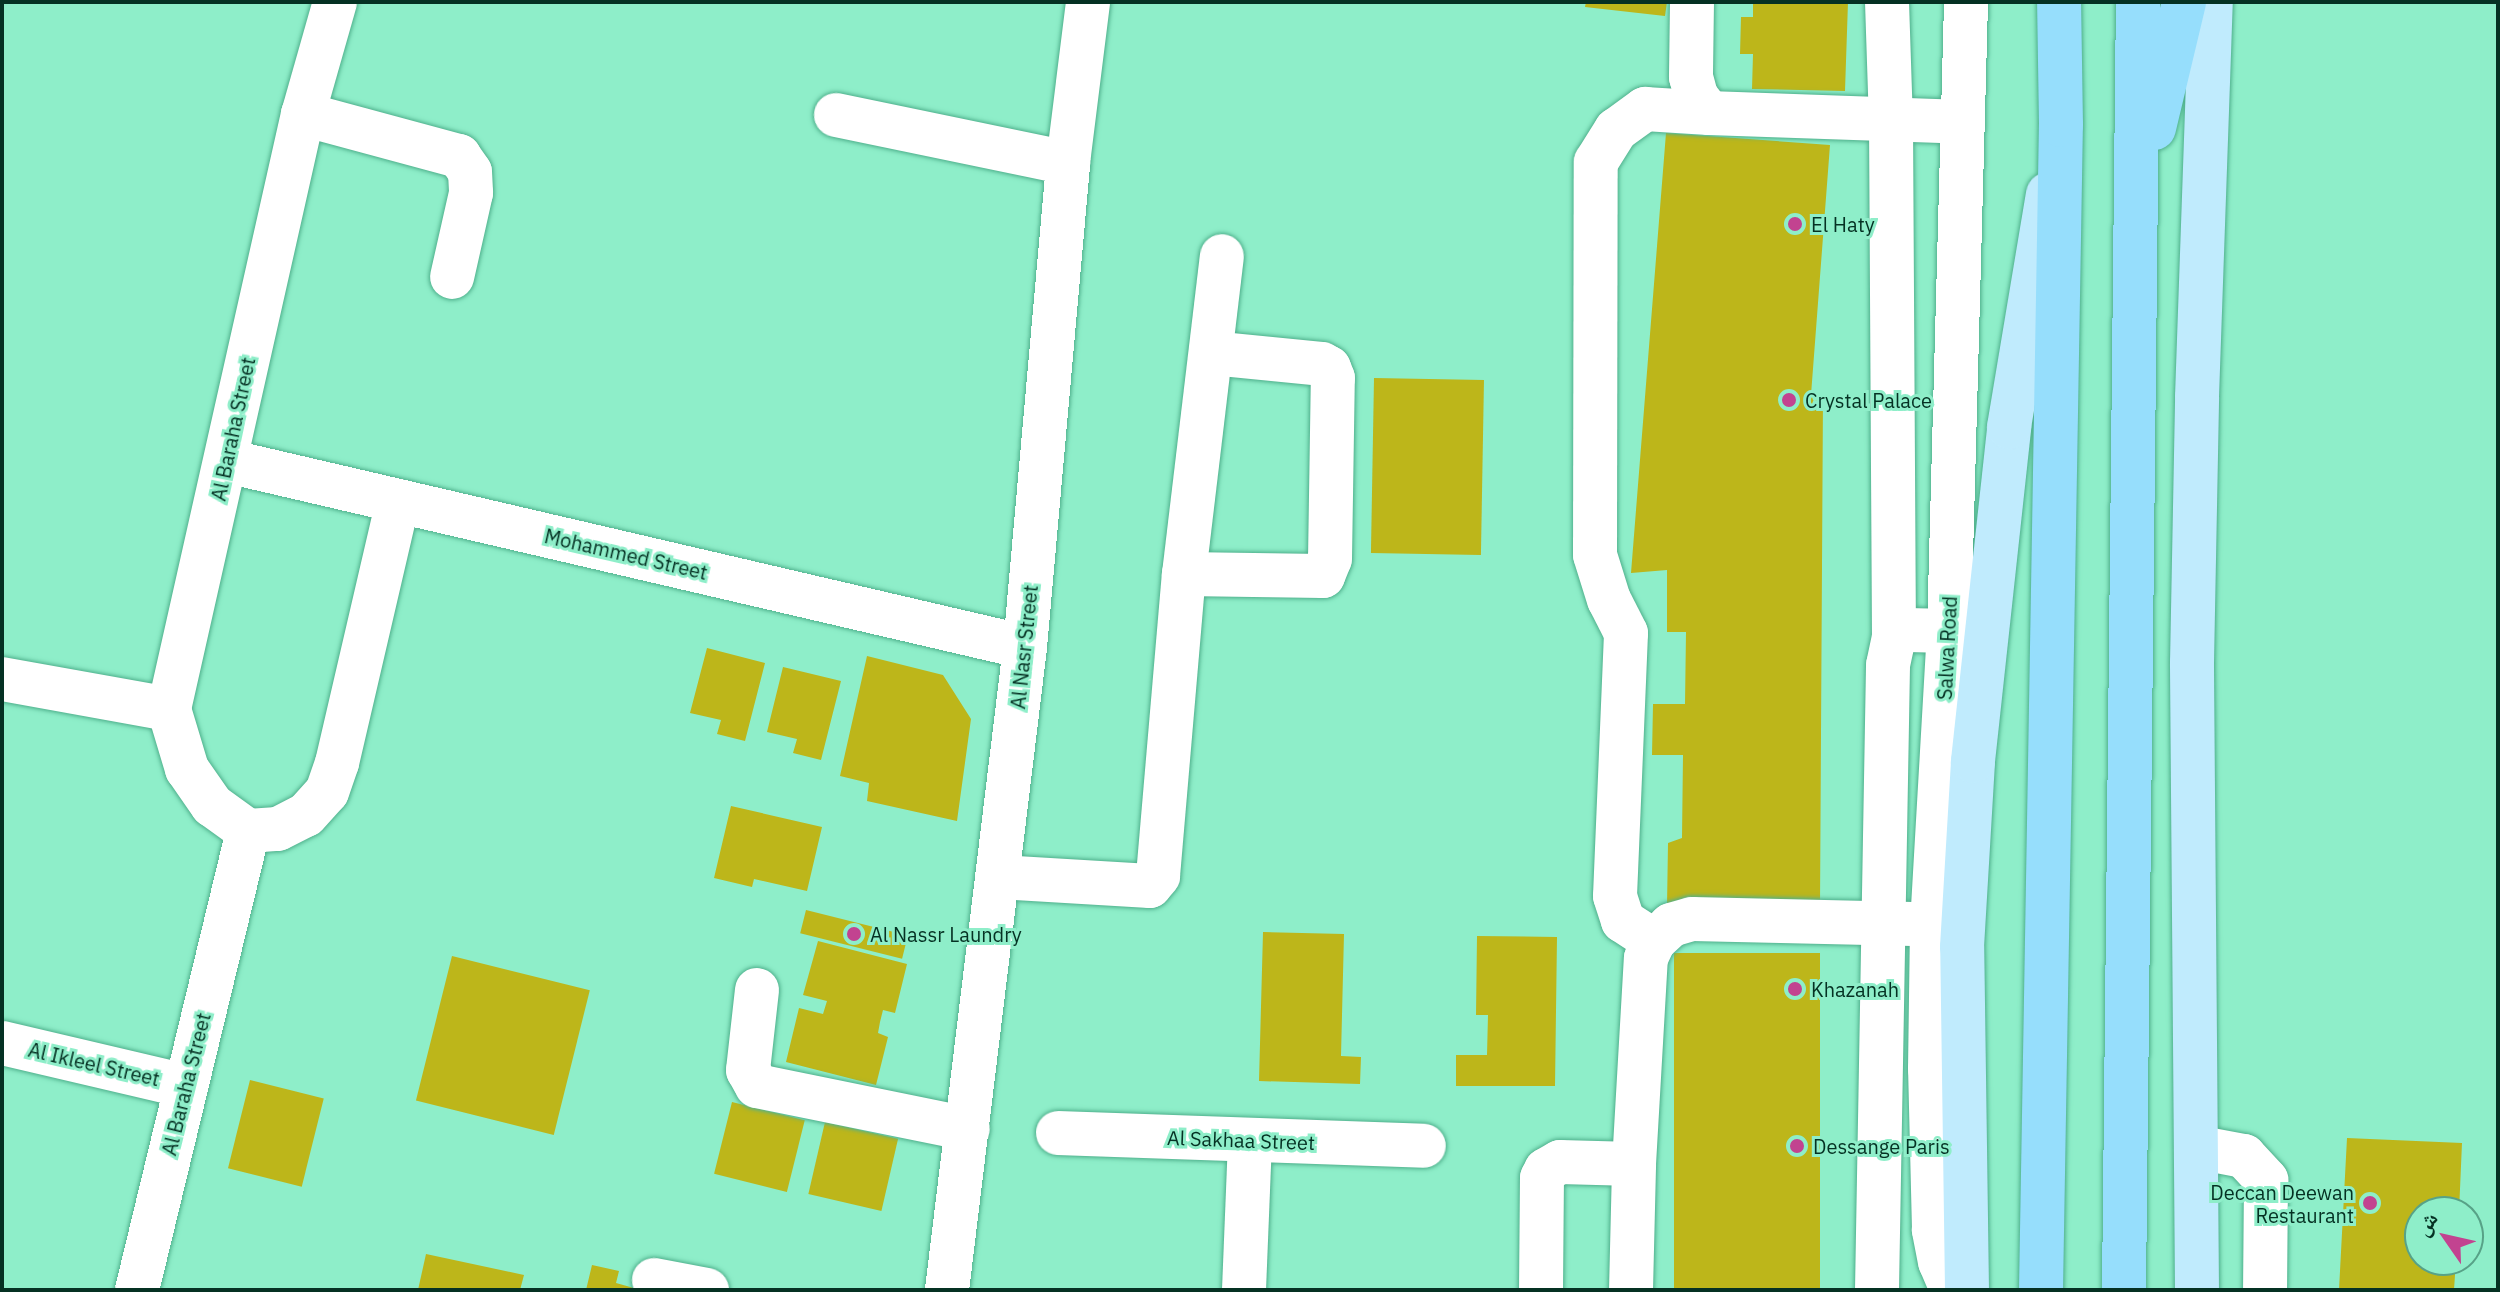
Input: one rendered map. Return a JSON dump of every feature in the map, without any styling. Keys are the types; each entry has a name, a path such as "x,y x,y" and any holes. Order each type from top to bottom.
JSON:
{"highway":[{"name":"Salwa Road","path":"2041,1290 2061,125 2059,2"},
{"path":"2124,1290 2138,2"},
{"path":"2135,208 2184,2"}],"main road":[{"path":"2197,1290 2192,648 2211,2"},
{"name":"Salwa Road","path":"1967,1290 1962,947 1973,761 2009,427 2061,125"}],"street":[{"name":"Al Baraha Street","path":"137,1290 248,831 212,805 187,769 169,709 303,114 335,2"},
{"name":"Al Nasr Street","path":"947,1290 1025,647 1068,163 1088,2"},
{"path":"1692,2 1691,77 1696,96 1709,113"},
{"path":"1877,1290 1888,665 1894,636 1891,120 1887,2"},
{"name":"Salwa Road","path":"1952,1290 1940,1262 1930,1176 1932,925 1949,631 1966,2"},
{"path":"1654,941 1623,921 1615,896 1626,633 1609,600 1595,555 1596,162 1616,130 1645,109 1963,122"},
{"path":"303,114 459,156 470,172 471,193 452,277"},
{"path":"836,115 1068,163"},
{"path":"999,877 1135,886 1155,883 1184,574 1222,256"},
{"path":"1184,574 1323,576 1330,559 1333,378 1329,368 1322,364 1212,353"},
{"name":"Mohammed Street","path":"227,461 1025,647"},
{"path":"248,831 278,829 306,815 327,792 337,763 398,501"},
{"path":"1894,636 1908,630 1949,631"},
{"path":"2,679 169,709"},
{"path":"1631,1290 1634,1164 1646,958 1654,941 1671,925 1692,919 1932,925"},
{"path":"757,990 748,1070 757,1086 968,1129"},
{"name":"Al Ikleel Street","path":"2,1043 186,1086"},
{"name":"Al Sakhaa Street","path":"1058,1133 1424,1146"},
{"path":"1244,1290 1250,1142"},
{"path":"2196,1147 2244,1156 2266,1180 2265,1290"},
{"path":"1541,1290 1542,1178 1546,1170 1560,1162 1634,1164"},
{"path":"654,1280 707,1290"}],"building":[{"path":"1586,2 1667,2 1665,16 1585,7"},
{"path":"1753,2 1848,2 1845,91 1752,89 1753,54 1740,54 1741,17 1753,17"},
{"path":"1666,133 1830,145 1811,395 1823,396 1820,907 1667,906 1668,843 1682,838 1683,755 1652,755 1653,704 1685,704 1686,632 1667,632 1667,570 1631,573"},
{"path":"1374,378 1484,380 1481,555 1371,553"},
{"path":"707,648 765,663 745,741 717,734 721,720 690,713"},
{"path":"867,656 943,675 971,719 957,821 867,801 869,783 840,776"},
{"path":"783,667 841,681 821,760 793,753 797,739 767,732"},
{"path":"731,806 822,827 807,891 754,879 752,887 714,878"},
{"name":"Al Nassr Laundry","path":"806,910 908,935 902,959 800,933"},
{"path":"1263,932 1344,934 1341,1056 1361,1057 1360,1084 1259,1081"},
{"path":"1477,936 1557,937 1555,1086 1456,1086 1456,1055 1487,1055 1488,1015 1476,1015"},
{"path":"818,941 907,964 895,1013 883,1010 878,1033 888,1037 876,1085 786,1062 799,1008 823,1014 827,1001 803,995"},
{"path":"1674,953 1820,953 1820,1290 1674,1290"},
{"path":"452,956 590,990 554,1135 416,1101"},
{"path":"250,1080 324,1098 302,1187 228,1168"},
{"path":"732,1102 805,1120 787,1192 714,1174"},
{"path":"825,1122 898,1139 881,1211 808,1194"},
{"path":"2347,1138 2462,1143 2460,1196 2404,1196 2404,1276 2455,1276 2454,1290 2339,1290"},
{"path":"426,1254 524,1275 520,1290 418,1290"},
{"path":"592,1265 619,1271 616,1283 641,1290 586,1290"}],"place":[{"name":"El Haty","path":"1795,224"},
{"name":"Crystal Palace","path":"1789,400"},
{"name":"Al Nassr Laundry","path":"854,934"},
{"name":"Khazanah","path":"1795,989"},
{"name":"Dessange Paris","path":"1797,1146"},
{"name":"Deccan Deewan Restaurant","path":"2370,1203"}]}
